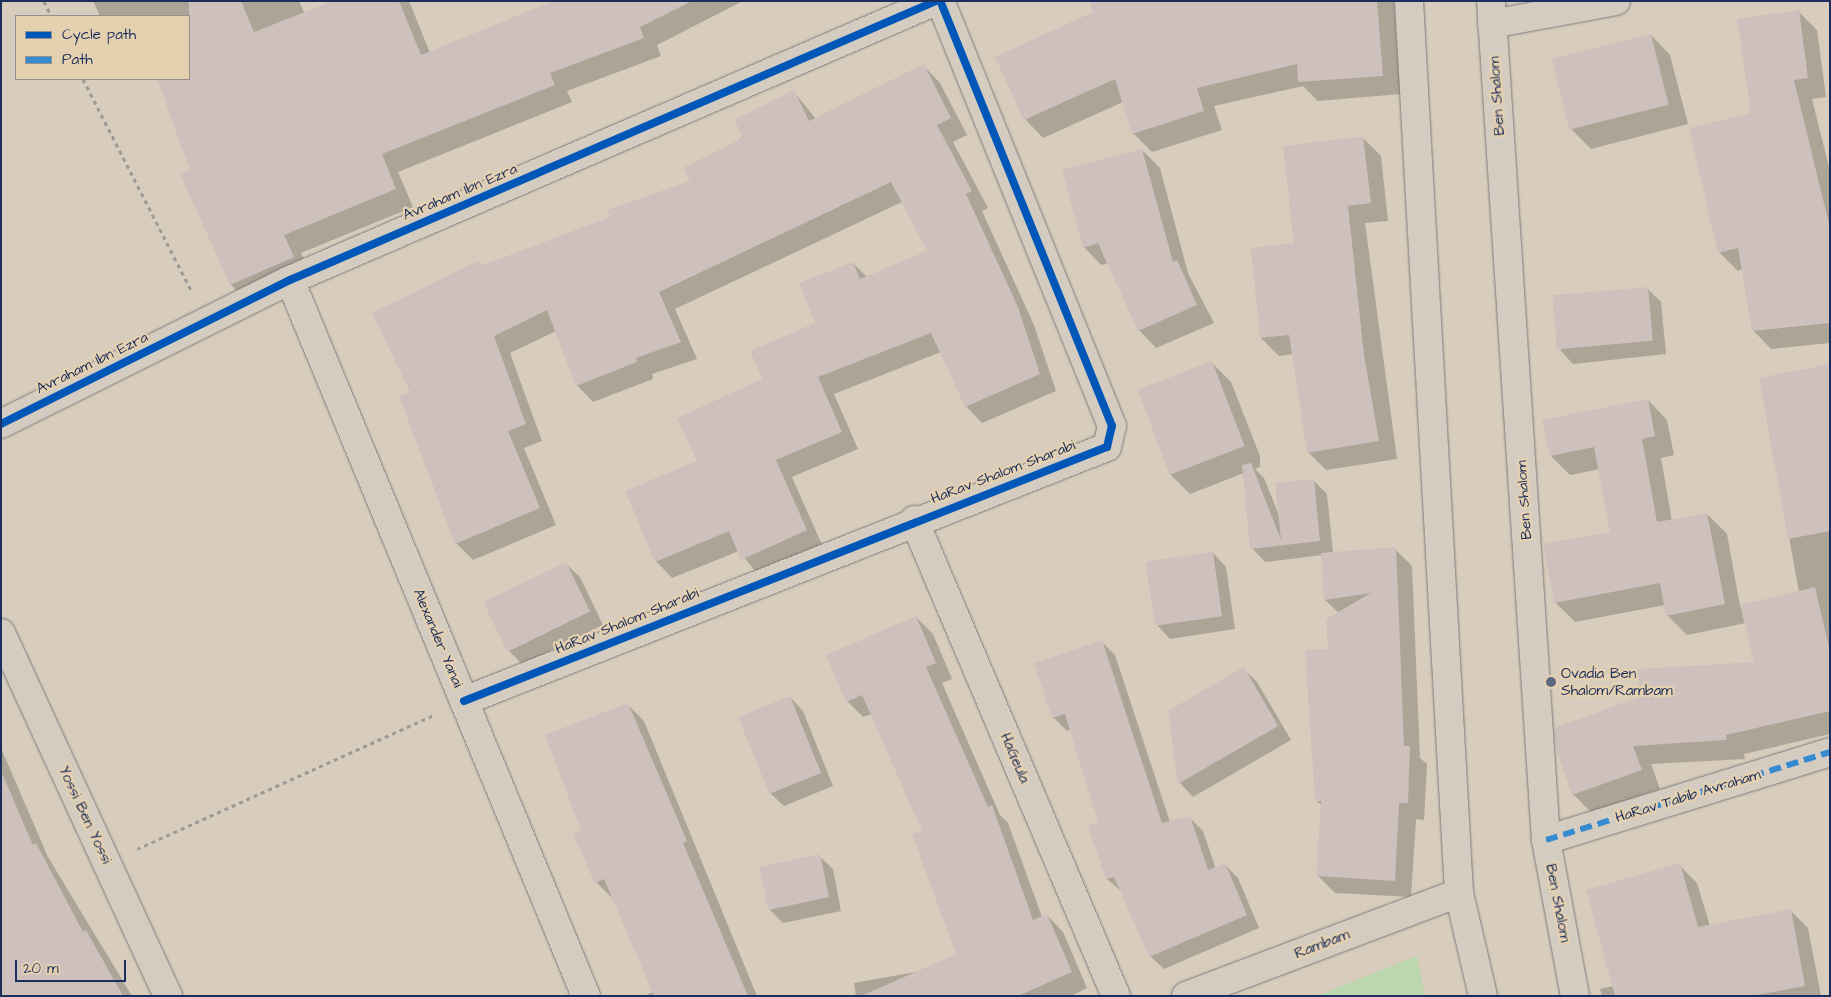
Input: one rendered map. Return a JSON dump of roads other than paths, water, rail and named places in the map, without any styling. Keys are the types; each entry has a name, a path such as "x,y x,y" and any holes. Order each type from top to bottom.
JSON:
{"street":[{"name":"Avraham Ibn Ezra","path":"3,418 290,280 938,1"},
{"name":"HaRav Shalom Sharabi","path":"464,701 914,520 1107,447 1112,426 938,1"},
{"path":"1409,1 1459,893 1483,996"},
{"path":"1491,13 1616,1"},
{"name":"Ben Shalom","path":"1491,13 1546,840 1575,996"},
{"name":"Alexander Yanai","path":"290,280 586,996"},
{"name":"HaGeula","path":"914,520 1116,996"},
{"name":"Yossi Ben Yossi","path":"1,633 168,996"},
{"name":"HaRav Tabib Avraham","path":"1546,840 1830,752"},
{"name":"Rambam","path":"1186,996 1459,893"}],"place":[{"name":"Ovadia Ben Shalom/Rambam","path":"1551,682"}]}
